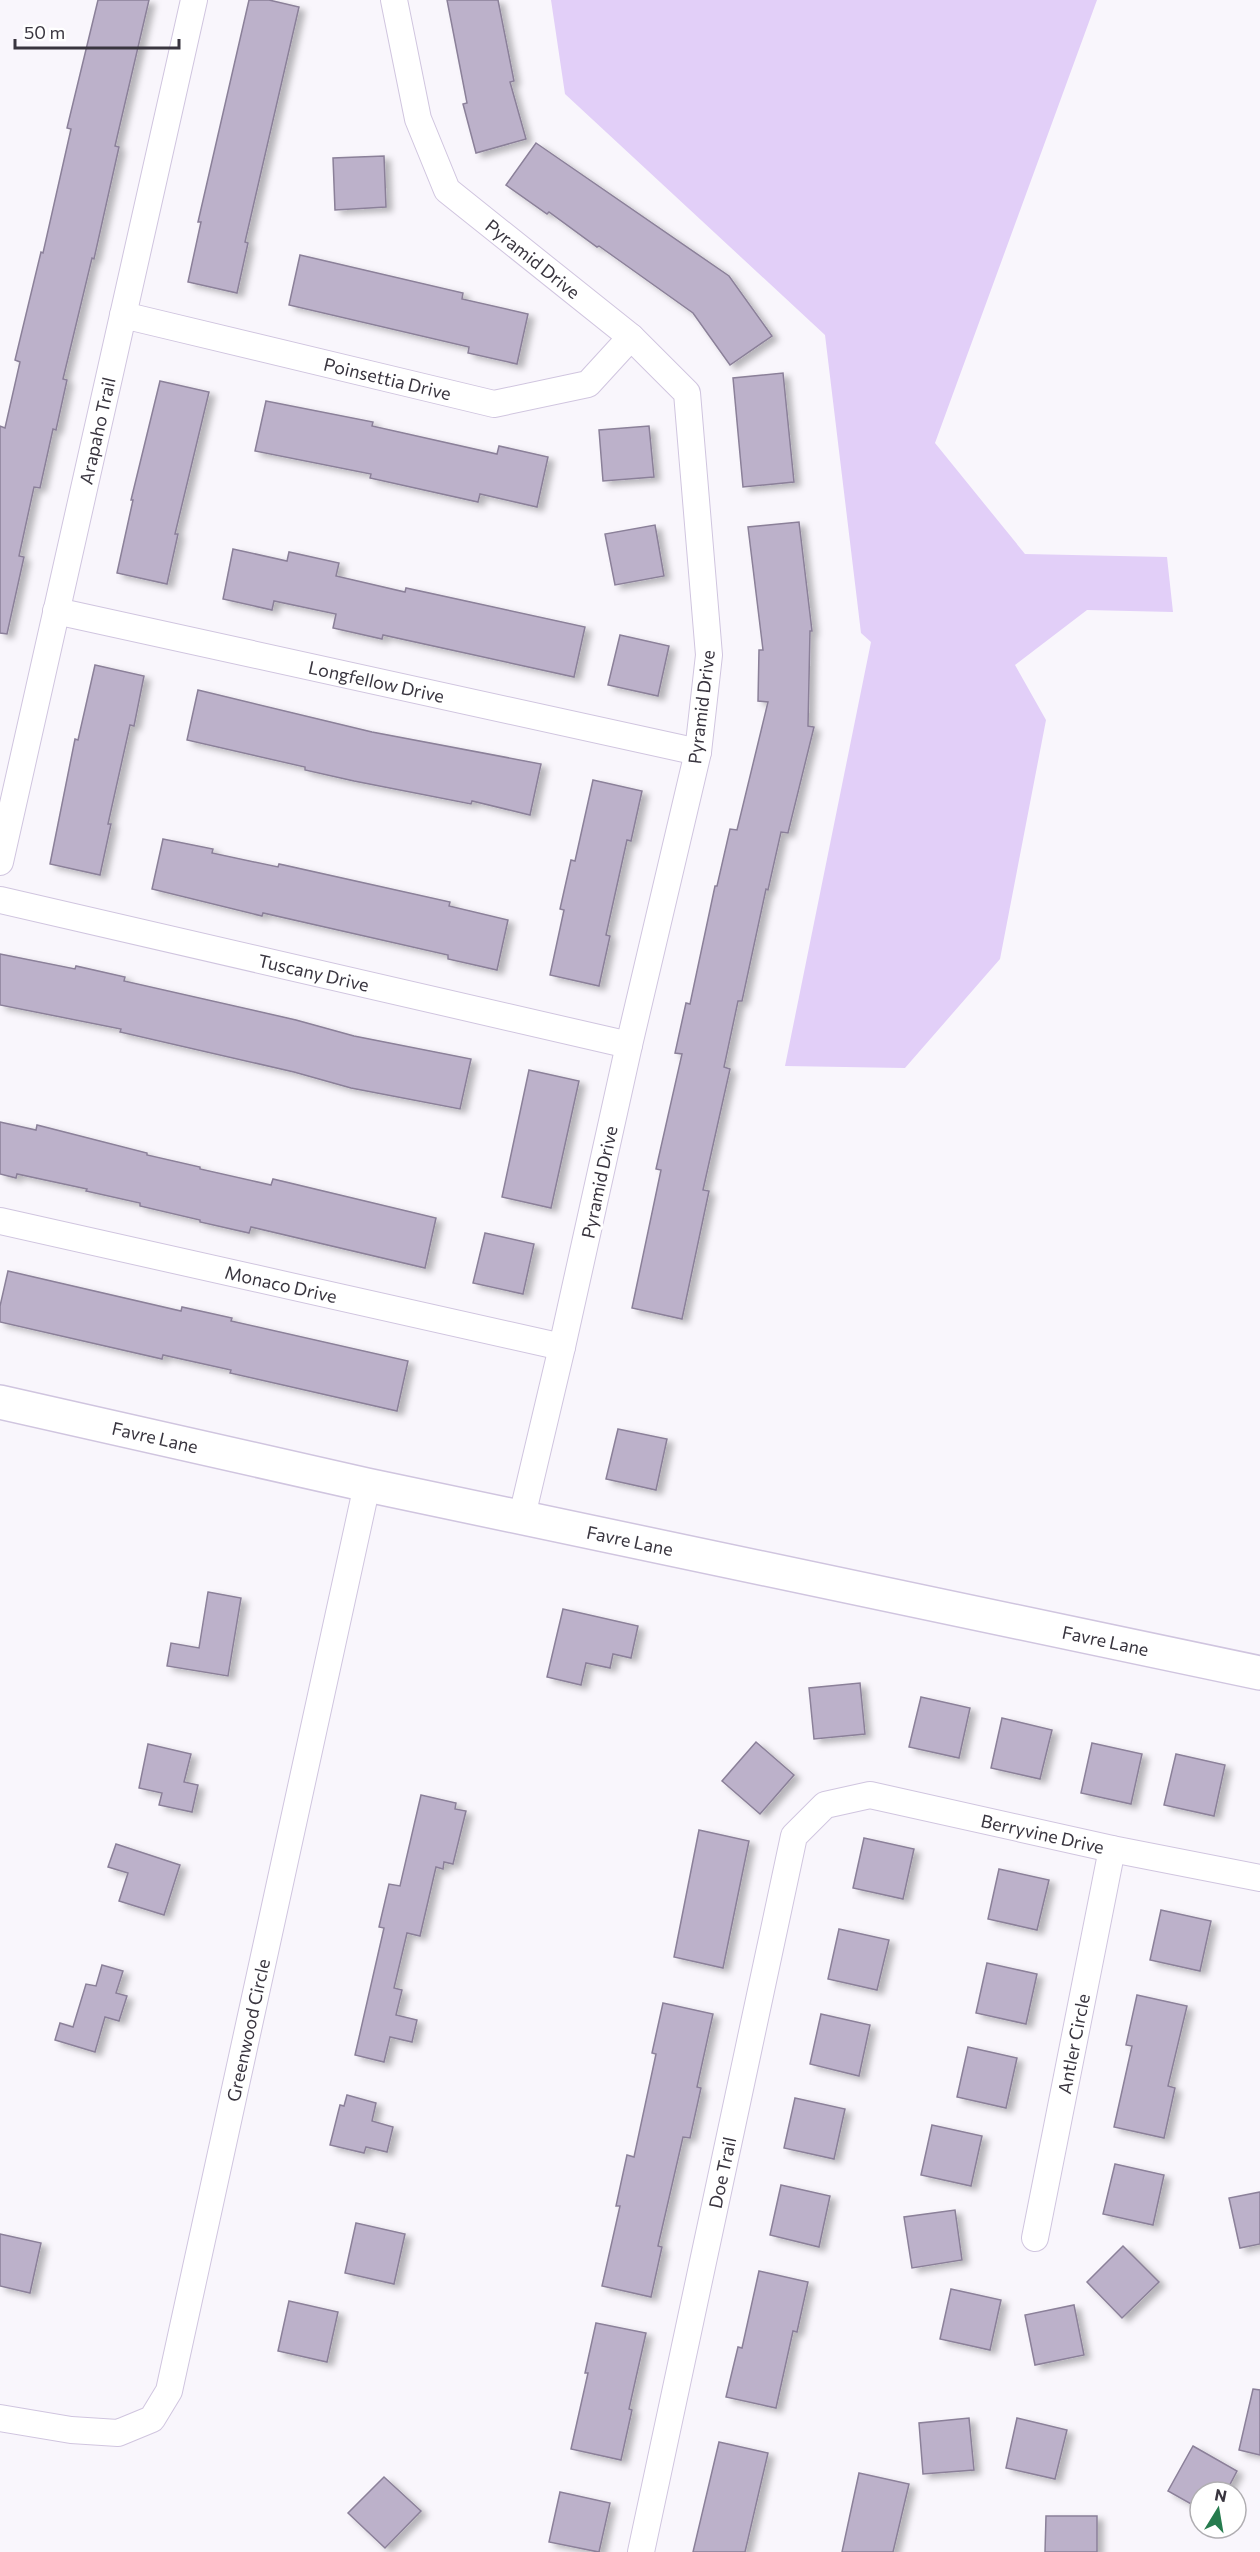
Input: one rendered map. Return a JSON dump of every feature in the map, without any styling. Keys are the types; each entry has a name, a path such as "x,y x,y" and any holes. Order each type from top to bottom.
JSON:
{"street":[{"name":"Arapaho Trail","path":"0,862 194,0"},
{"name":"Pyramid Drive","path":"394,0 418,119 447,190 631,337 687,393 709,655 698,752 628,1045 562,1347 522,1516"},
{"name":"Poinsettia Drive","path":"123,315 494,404 588,384 631,337"},
{"name":"Longfellow Drive","path":"56,611 698,752"},
{"name":"Tuscany Drive","path":"0,900 628,1045"},
{"name":"Monaco Drive","path":"0,1221 562,1347"},
{"name":"Favre Lane","path":"0,1402 367,1485 1260,1673"},
{"name":"Greenwood Circle","path":"0,2418 71,2430 118,2433 152,2419 169,2391 367,1485"},
{"name":"Berryvine Drive","path":"825,1805 870,1795 1112,1849 1260,1878"},
{"name":"Doe Trail","path":"641,2552 794,1836 825,1805"},
{"name":"Antler Circle","path":"1035,2238 1112,1849"}],"shaded area":[{"path":"551,0 1097,0 935,443 1025,554 1167,557 1173,612 1087,610 1015,665 1046,720 1000,959 905,1068 785,1066 871,642 861,633 825,335 565,94"}],"building":[{"path":"98,0 149,0 115,146 119,147 94,259 92,258 63,379 67,380 56,430 53,429 40,488 34,487 19,556 24,557 7,634 0,633 0,426 5,428 20,362 15,360 41,252 43,253 71,129 67,128"},
{"path":"249,0 269,0 299,7 245,242 248,243 237,293 188,282 201,222 198,222"},
{"path":"447,0 498,0 514,81 510,82 526,139 476,153 463,104 467,103"},
{"path":"536,143 729,276 772,336 730,365 693,313 599,246 597,247 549,212 547,214 506,185"},
{"path":"384,156 386,207 335,210 333,158"},
{"path":"300,255 463,293 462,299 528,314 517,364 468,353 469,347 289,305"},
{"path":"783,373 794,482 743,487 733,378"},
{"path":"160,381 209,392 175,534 178,534 167,584 117,573 133,500 131,500"},
{"path":"266,401 373,422 372,426 497,454 499,446 548,457 537,507 480,494 478,502 370,478 371,474 255,451"},
{"path":"649,426 654,477 603,481 599,430"},
{"path":"799,522 812,631 810,631 808,726 814,727 788,833 781,832 768,890 766,889 742,1001 738,1001 724,1067 730,1069 703,1190 709,1191 682,1319 632,1308 661,1170 656,1169 682,1054 675,1053 686,1003 690,1004 715,886 717,886 730,829 737,830 768,702 758,701 759,650 763,650 748,527"},
{"path":"655,525 664,576 615,585 605,534"},
{"path":"233,549 287,561 289,552 339,563 336,576 405,592 406,588 585,627 574,677 383,635 382,639 333,628 336,614 274,601 272,610 223,599"},
{"path":"620,635 669,646 658,696 608,685"},
{"path":"95,665 144,676 134,726 130,725 108,824 111,824 100,875 50,864 75,739 78,740"},
{"path":"198,690 372,732 541,764 530,815 472,801 471,804 354,781 305,770 305,767 187,740"},
{"path":"593,780 642,791 631,841 627,840 606,935 610,936 599,986 550,975 564,910 560,909 571,860 575,861"},
{"path":"163,839 213,849 212,853 278,867 279,864 450,902 449,906 508,920 497,970 448,959 448,955 263,913 262,916 152,889"},
{"path":"0,954 75,969 76,966 125,977 124,981 296,1020 354,1036 471,1059 460,1109 351,1088 294,1072 120,1032 121,1029 0,1005"},
{"path":"529,1070 579,1081 551,1208 502,1197"},
{"path":"0,1122 36,1130 37,1125 200,1167 200,1169 271,1185 273,1179 436,1218 425,1268 251,1227 249,1233 200,1222 200,1220 140,1206 140,1203 86,1191 87,1189 17,1174 16,1178 0,1174"},
{"path":"485,1233 534,1244 523,1294 473,1283"},
{"path":"8,1271 181,1311 182,1307 232,1318 231,1321 408,1361 397,1411 230,1373 231,1370 163,1355 162,1359 0,1322 0,1306"},
{"path":"618,1429 667,1439 656,1490 606,1479"},
{"path":"208,1592 241,1598 228,1676 167,1666 171,1643 199,1648"},
{"path":"563,1609 638,1626 631,1658 613,1654 610,1668 586,1663 581,1685 547,1677"},
{"path":"860,1683 865,1734 814,1739 809,1688"},
{"path":"921,1697 970,1708 959,1758 909,1747"},
{"path":"1002,1718 1052,1730 1040,1779 991,1768"},
{"path":"756,1742 794,1775 760,1814 722,1781"},
{"path":"1092,1743 1142,1754 1131,1804 1081,1793"},
{"path":"148,1744 191,1754 184,1782 198,1785 192,1812 159,1805 162,1793 139,1788"},
{"path":"1176,1754 1225,1765 1214,1816 1164,1805"},
{"path":"421,1795 456,1803 455,1809 466,1811 453,1864 444,1862 443,1869 436,1867 420,1936 407,1933 394,1988 402,1990 396,2015 417,2020 412,2042 390,2037 384,2062 355,2055 384,1928 379,1927 389,1884 400,1886"},
{"path":"699,1830 749,1841 723,1968 674,1957"},
{"path":"864,1838 914,1849 903,1899 853,1888"},
{"path":"116,1844 180,1865 164,1915 119,1901 128,1873 108,1867"},
{"path":"999,1869 1049,1880 1037,1930 988,1919"},
{"path":"1161,1910 1211,1921 1200,1971 1150,1960"},
{"path":"839,1929 889,1940 877,1990 828,1979"},
{"path":"987,1963 1037,1974 1026,2024 976,2013"},
{"path":"102,1965 123,1971 116,1993 127,1996 119,2021 105,2017 95,2052 55,2040 60,2023 73,2027 86,1984 96,1986"},
{"path":"1137,1995 1187,2006 1168,2086 1175,2088 1164,2138 1114,2127 1132,2046 1126,2045"},
{"path":"663,2003 713,2014 697,2087 701,2088 690,2138 683,2137 658,2246 662,2247 651,2297 602,2286 620,2206 616,2206 627,2155 634,2157 656,2054 652,2053"},
{"path":"821,2014 870,2025 859,2076 810,2064"},
{"path":"968,2047 1017,2058 1006,2108 957,2097"},
{"path":"347,2095 376,2103 372,2121 393,2127 387,2152 366,2147 364,2153 330,2145 340,2105 344,2106"},
{"path":"795,2098 845,2109 834,2159 784,2148"},
{"path":"932,2125 982,2136 971,2186 921,2175"},
{"path":"1115,2164 1164,2175 1153,2225 1103,2214"},
{"path":"781,2185 830,2196 819,2247 770,2235"},
{"path":"1260,2192 1260,2244 1240,2248 1229,2198"},
{"path":"955,2210 962,2260 912,2268 904,2217"},
{"path":"356,2223 405,2234 394,2284 345,2273"},
{"path":"0,2234 41,2243 30,2293 0,2286"},
{"path":"1123,2246 1159,2282 1122,2318 1087,2282"},
{"path":"759,2271 808,2282 797,2332 793,2331 776,2408 726,2397 738,2347 742,2348"},
{"path":"951,2289 1001,2300 990,2350 940,2339"},
{"path":"289,2301 338,2312 327,2362 278,2351"},
{"path":"1074,2305 1084,2355 1035,2365 1025,2315"},
{"path":"596,2323 646,2333 629,2409 632,2410 621,2460 571,2449 588,2373 585,2373"},
{"path":"1253,2389 1260,2390 1260,2455 1239,2450"},
{"path":"969,2418 974,2470 923,2474 919,2423"},
{"path":"1017,2418 1067,2430 1055,2479 1006,2468"},
{"path":"719,2442 768,2453 745,2552 693,2552"},
{"path":"1193,2446 1237,2471 1232,2480 1188,2480 1188,2502 1168,2491"},
{"path":"859,2473 909,2484 893,2552 842,2552"},
{"path":"384,2477 421,2511 385,2548 348,2513"},
{"path":"560,2492 610,2503 599,2552 549,2542"},
{"path":"1046,2516 1097,2516 1097,2552 1045,2552"}]}
